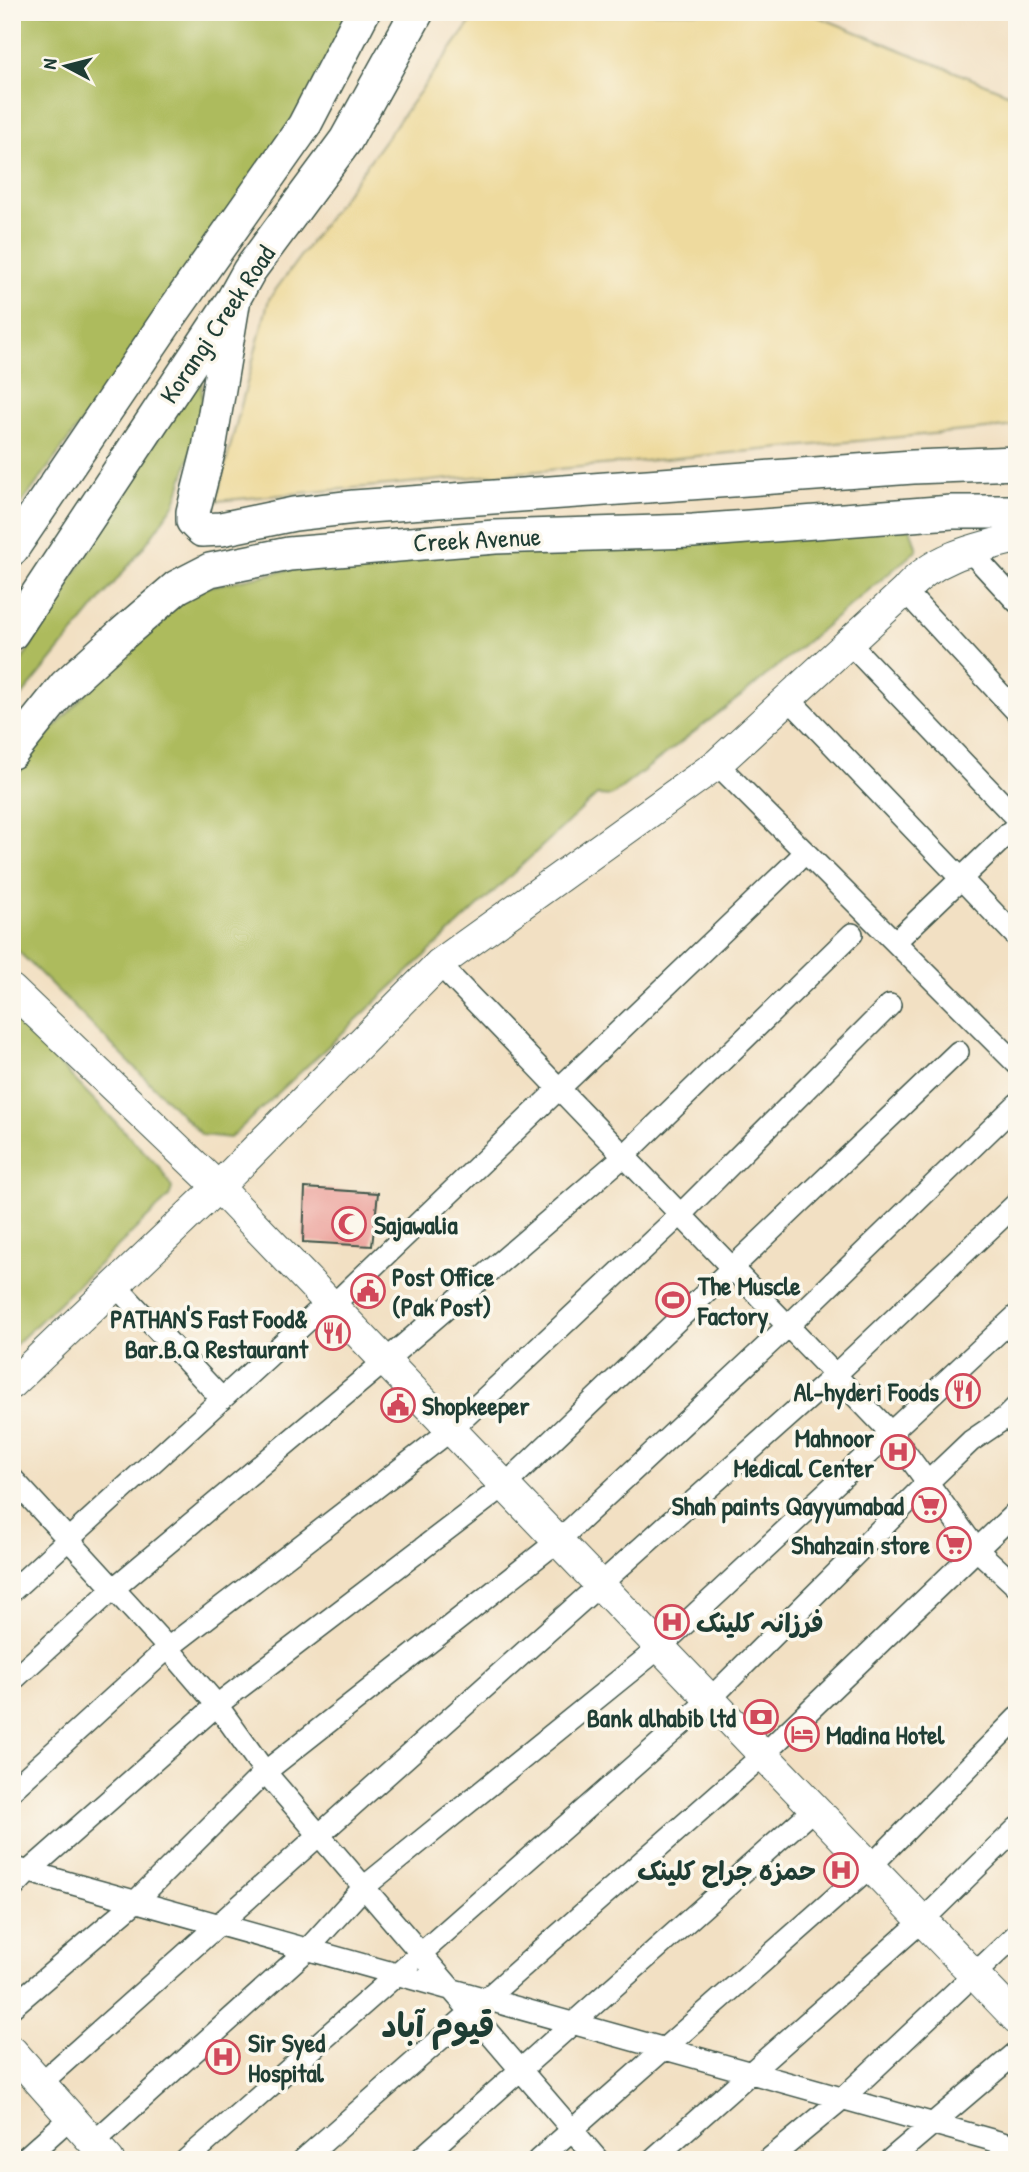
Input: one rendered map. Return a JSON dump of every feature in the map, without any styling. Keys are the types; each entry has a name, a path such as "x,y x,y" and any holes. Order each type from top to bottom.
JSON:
{"main road":[{"name":"Korangi Creek Road","path":"12,550 167,319 303,125 363,12"},
{"name":"Korangi Creek Road","path":"12,633 234,298 249,271 346,139 417,12"},
{"name":"Creek Avenue","path":"234,298 209,449 193,512 193,521 202,530 354,507 913,467 1017,463"},
{"name":"Creek Avenue","path":"12,752 65,686 177,587 210,570 289,554 495,537 693,531 952,512 1017,512"}],"street":[{"path":"12,1384 218,1187 439,964 717,764 914,581 945,559 1017,538"},
{"path":"969,550 1017,602"},
{"path":"905,591 1017,712"},
{"path":"849,643 1017,819"},
{"path":"788,698 1017,937"},
{"path":"717,764 1017,1064"},
{"path":"895,942 1017,825"},
{"path":"12,1591 330,1304 805,853"},
{"path":"12,1681 113,1589 624,1156 852,934"},
{"path":"439,964 891,1434 977,1549 1017,1587"},
{"path":"12,990 218,1187 1017,2019"},
{"path":"12,1790 168,1648 452,1430 680,1215 890,1005"},
{"path":"12,1889 21,1869 217,1705 504,1486 958,1052"},
{"path":"12,2007 134,1903 265,1772 559,1540 788,1326 1017,1104"},
{"path":"41,2083 835,1375 1017,1203"},
{"path":"116,1285 222,1399"},
{"path":"12,2051 101,2151 307,1950 364,1887 659,1648 1017,1315"},
{"path":"186,2160 709,1700 971,1441 1005,1418 1017,1406"},
{"path":"12,1478 217,1705 265,1772 452,1991"},
{"path":"303,2160 763,1755 1017,1511"},
{"path":"538,2160 870,1867 1017,1718"},
{"path":"419,2160 814,1809"},
{"path":"652,2160 922,1921 1017,1828"},
{"path":"21,1869 452,1991 478,2006 572,2024 1017,2147"},
{"path":"768,2160 844,2098 1017,1934"},
{"path":"478,2006 519,2071 598,2160"},
{"path":"890,2160 1017,2052"},
{"path":"23,2160 71,2117"},
{"path":"1010,2160 1017,2154"}],"green space":[{"path":"12,12 382,12 12,517"},
{"path":"201,368 203,416 175,503 143,548 12,708 12,676"},
{"path":"910,527 917,550 745,693 611,796 597,795 230,1138 202,1135 12,945 12,774 151,622 207,587 336,560"},
{"path":"12,1015 161,1169 172,1188 169,1197 12,1348"}],"sand":[{"path":"478,12 807,12 1017,97 1017,426 216,501 269,299"}],"building":[{"path":"305,1188 378,1193 372,1246 303,1242"}],"place":[{"name":"Sajawalia","path":"349,1224"},
{"name":"Post Office (Pak Post)","path":"368,1291"},
{"name":"The Muscle Factory","path":"673,1300"},
{"name":"PATHAN'S Fast Food& Bar.B.Q Restaurant","path":"333,1333"},
{"name":"Al-hyderi Foods","path":"963,1391"},
{"name":"Shopkeeper","path":"398,1405"},
{"name":"Mahnoor Medical Center","path":"898,1452"},
{"name":"Shah paints Qayyumabad","path":"929,1505"},
{"name":"Shahzain store","path":"954,1544"},
{"name":"فرزانہ کلینک","path":"672,1622"},
{"name":"Bank alhabib ltd","path":"761,1717"},
{"name":"Madina Hotel","path":"802,1734"},
{"name":"حمزہ جراح کلینک","path":"841,1870"},
{"name":"Sir Syed Hospital","path":"223,2057"}],"district":[{"name":"قیوم آباد","path":"438,2025"}]}
